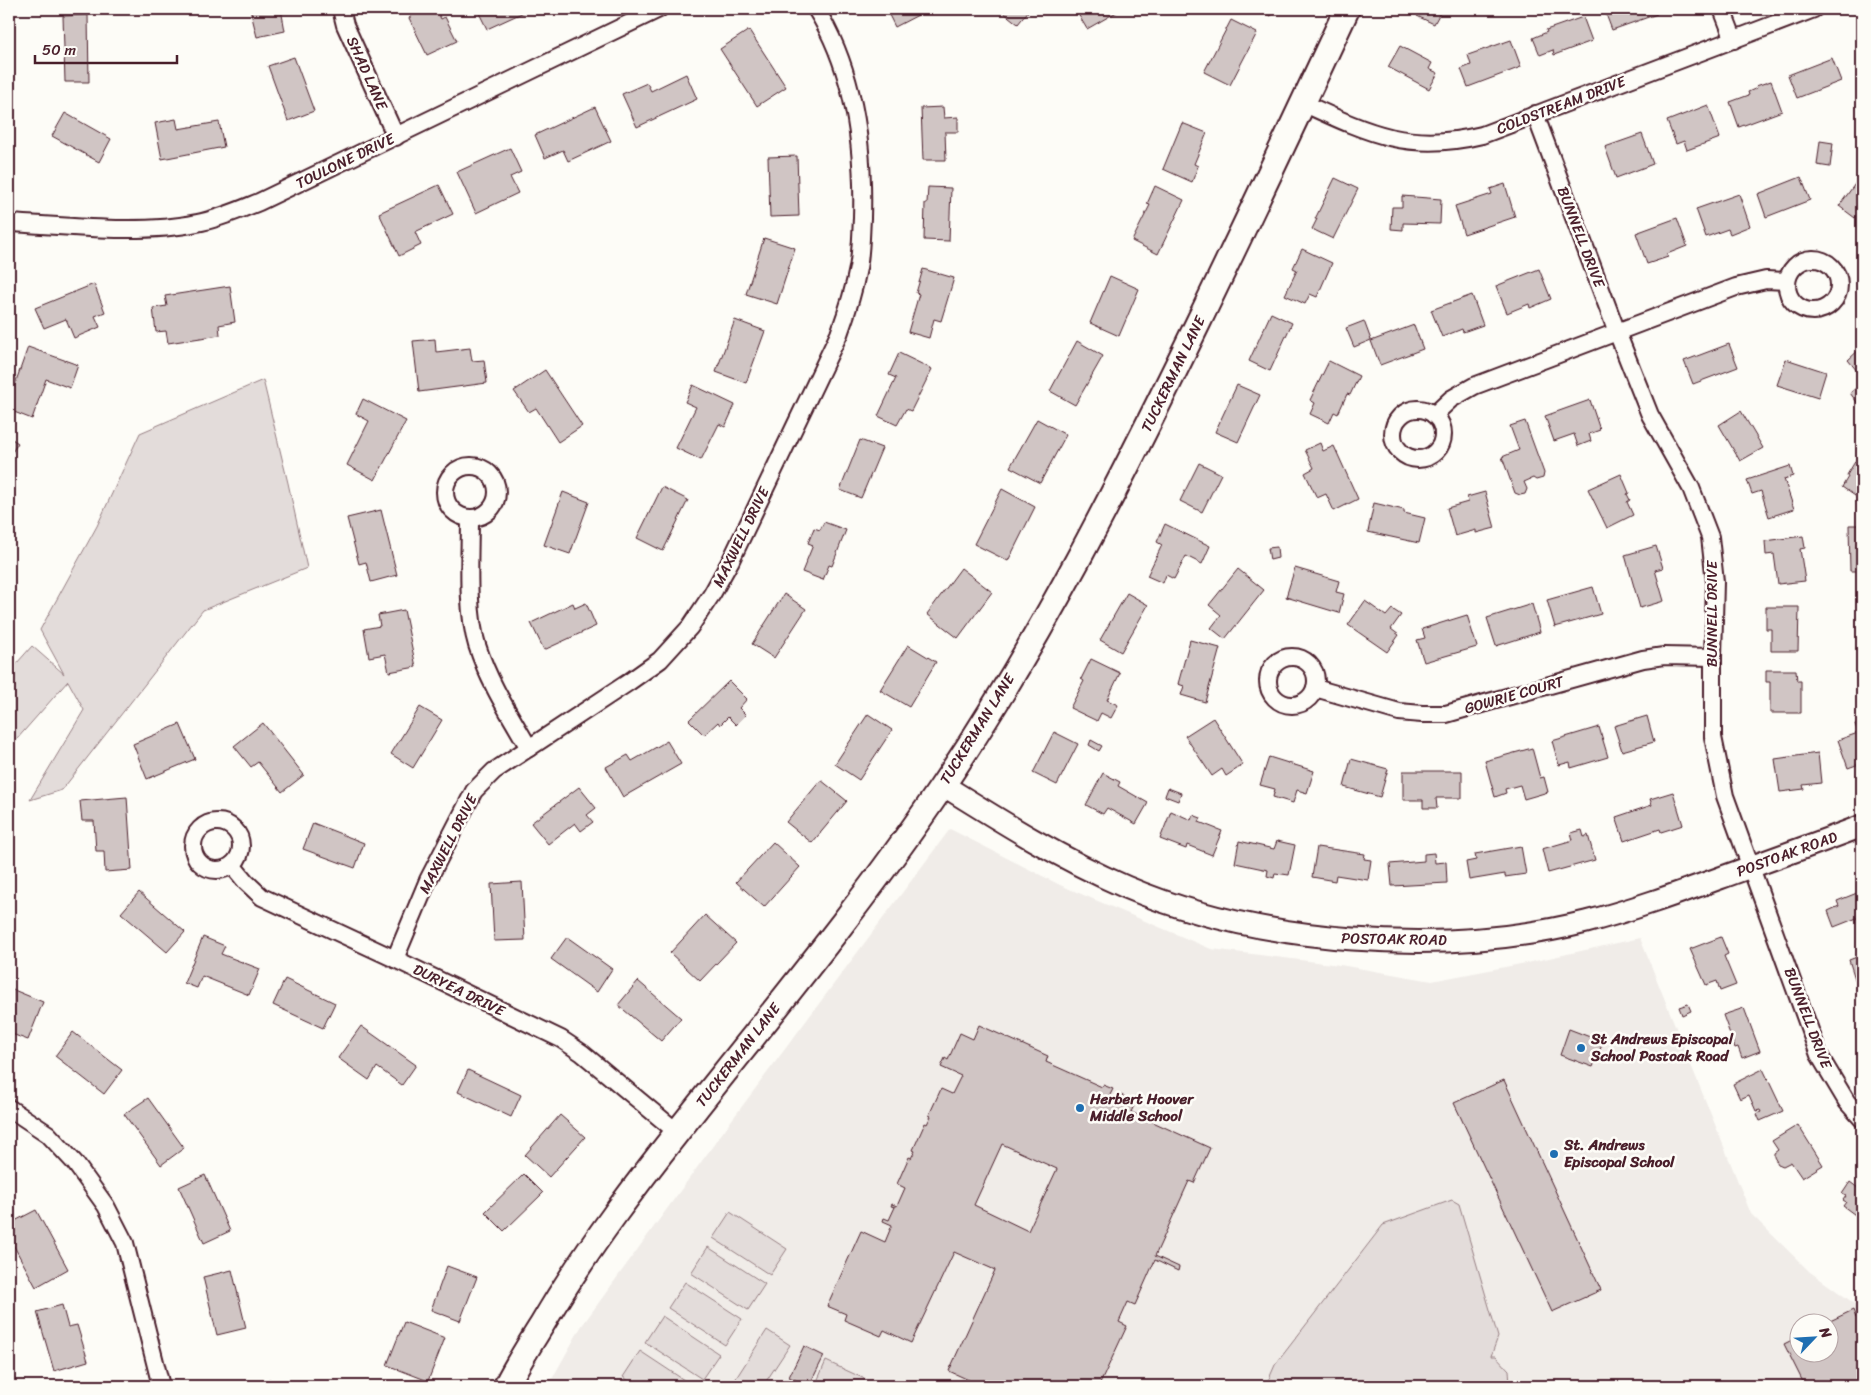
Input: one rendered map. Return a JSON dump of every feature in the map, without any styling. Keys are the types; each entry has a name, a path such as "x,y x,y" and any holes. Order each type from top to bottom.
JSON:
{"main road":[{"name":"TUCKERMAN LANE","path":"506,1386 562,1290 613,1215 839,929 943,785 991,708 1039,628 1125,472 1347,9"}],"street":[{"name":"SHAD LANE","path":"341,9 345,25 396,137"},
{"name":"TOULONE DRIVE","path":"9,223 127,228 196,223 228,215 396,137 659,9"},
{"name":"MAXWELL DRIVE","path":"395,958 428,880 474,791 494,772 660,660 690,627 712,594 731,560 839,334 858,267 862,210 861,160 856,122 844,74 816,9"},
{"path":"1722,9 1734,40"},
{"name":"COLDSTREAM DRIVE","path":"1303,103 1357,128 1386,138 1432,143 1463,140 1482,135 1814,9"},
{"name":"BUNNELL DRIVE","path":"1535,114 1650,415 1691,488 1710,537 1715,582 1712,658 1713,736 1725,796 1819,1055 1847,1102 1862,1119"},
{"path":"1434,415 1451,399 1474,386 1736,287 1766,280 1786,281"},
{"path":"470,518 470,590 476,644 500,700 529,748"},
{"name":"GOWRIE COURT","path":"1315,688 1399,712 1446,714 1636,660 1664,656 1712,658"},
{"name":"POSTOAK ROAD","path":"943,785 1040,845 1071,862 1127,887 1200,912 1256,925 1327,937 1358,940 1435,941 1492,937 1583,922 1638,908 1862,826"},
{"name":"DURYEA DRIVE","path":"232,865 262,897 395,958 561,1039 582,1053 677,1132"},
{"path":"9,1108 48,1134 75,1163 106,1206 125,1243 161,1386"}],"shaded area":[{"path":"263,380 307,568 203,610 62,790 30,800 84,710 68,681 9,748 9,672 32,646 64,674 40,630 97,526 140,433"},
{"name":"Herbert Hoover Middle School","path":"950,829 1060,885 1211,949 1340,965 1432,981 1640,938 1751,1214 1810,1272 1862,1309 1862,1386 548,1386 581,1327 731,1121"},
{"path":"1452,1200 1459,1204 1498,1337 1491,1356 1496,1356 1509,1370 1510,1386 1274,1386 1268,1381 1275,1365 1383,1225"},
{"path":"730,1212 787,1249 770,1275 713,1238"},
{"path":"708,1247 765,1284 748,1310 691,1273"},
{"path":"685,1282 742,1319 725,1345 668,1308"},
{"path":"662,1316 719,1354 702,1379 645,1342"},
{"path":"767,1330 790,1345 763,1386 731,1386"},
{"path":"640,1351 693,1386 637,1386 623,1377"},
{"path":"826,1361 865,1379 861,1386 815,1386"}],"building":[{"path":"250,9 281,9 285,31 257,37"},
{"path":"409,9 436,9 441,19 445,17 457,41 427,55 409,18 412,16"},
{"path":"477,9 523,9 524,12 487,29"},
{"path":"886,9 918,9 920,14 895,27"},
{"path":"999,9 1030,9 1018,24"},
{"path":"1075,9 1122,9 1087,29"},
{"path":"1256,9 1275,9 1271,16"},
{"path":"1421,9 1447,9 1445,13 1441,11 1434,24 1417,16"},
{"path":"1604,9 1655,9 1657,14 1612,30"},
{"path":"88,15 89,82 65,82 63,16"},
{"path":"1583,17 1592,41 1554,55 1553,50 1540,55 1533,38 1547,32 1546,30"},
{"path":"1231,20 1257,33 1230,85 1204,72"},
{"path":"749,30 786,87 757,106 720,49"},
{"path":"1511,40 1521,67 1468,87 1461,69 1471,65 1468,55"},
{"path":"1400,46 1432,63 1429,69 1438,73 1429,89 1388,67"},
{"path":"294,57 314,111 288,121 268,66"},
{"path":"1832,58 1841,81 1797,98 1788,75"},
{"path":"686,74 697,99 637,127 622,94 647,83 651,91"},
{"path":"1771,81 1782,111 1739,127 1730,102 1749,95 1748,92 1757,88 1756,86"},
{"path":"1708,105 1720,138 1687,150 1684,141 1676,144 1667,121"},
{"path":"595,107 611,141 568,161 563,150 545,158 535,135"},
{"path":"943,107 944,118 958,117 958,132 945,132 946,160 923,160 921,108"},
{"path":"65,113 111,139 99,162 52,136"},
{"path":"176,119 178,129 219,122 224,147 162,159 155,123"},
{"path":"1182,123 1207,133 1194,164 1198,166 1192,182 1163,169"},
{"path":"1642,134 1653,164 1616,178 1605,147"},
{"path":"1820,141 1833,143 1830,167 1817,165"},
{"path":"510,148 521,172 510,177 518,193 476,213 457,172"},
{"path":"797,156 799,216 770,217 768,157"},
{"path":"1801,177 1810,200 1766,217 1758,194"},
{"path":"1860,177 1862,179 1862,215 1859,212 1855,218 1839,206"},
{"path":"1335,178 1358,189 1333,239 1312,229"},
{"path":"1505,184 1515,217 1464,234 1455,206 1492,194 1490,189"},
{"path":"439,185 453,214 415,232 421,245 399,256 379,213"},
{"path":"1155,186 1184,200 1158,254 1132,241 1150,205 1147,204"},
{"path":"928,187 951,188 949,241 924,240 925,203 927,203"},
{"path":"1739,194 1750,226 1730,234 1728,229 1706,237 1696,209"},
{"path":"1402,196 1441,199 1440,224 1403,223 1403,230 1391,229 1392,207 1402,207"},
{"path":"1677,218 1687,246 1667,254 1668,257 1647,264 1636,233"},
{"path":"764,238 795,248 777,304 746,294"},
{"path":"1302,249 1332,263 1317,297 1310,294 1305,304 1285,295 1297,270 1293,268"},
{"path":"923,269 954,278 941,321 934,319 929,338 908,332 919,294 916,293"},
{"path":"1539,269 1551,299 1530,308 1529,304 1507,313 1496,286"},
{"path":"1110,276 1139,289 1119,336 1090,323"},
{"path":"94,284 105,312 95,316 100,327 74,338 66,319 44,328 35,308"},
{"path":"230,286 235,322 219,325 220,335 168,343 166,331 156,332 153,308 167,306 165,296"},
{"path":"1472,295 1483,325 1463,332 1462,329 1442,337 1431,310"},
{"path":"1271,313 1292,323 1270,371 1249,361"},
{"path":"735,320 765,331 746,383 716,372"},
{"path":"1364,321 1371,340 1354,347 1346,328"},
{"path":"1414,325 1423,349 1380,365 1371,341"},
{"path":"435,339 436,352 470,348 472,361 484,360 487,383 419,392 413,341"},
{"path":"1077,341 1103,356 1075,405 1050,391"},
{"path":"1729,344 1738,367 1693,384 1684,361"},
{"path":"28,347 78,365 70,388 46,379 32,419 9,410 9,401"},
{"path":"1862,347 1862,377 1848,360"},
{"path":"899,353 932,369 911,411 906,409 897,425 878,416 896,378 889,375"},
{"path":"1786,359 1826,372 1818,398 1777,385"},
{"path":"1329,361 1359,376 1350,395 1347,394 1338,414 1334,412 1329,423 1310,414 1315,403 1310,400"},
{"path":"545,370 582,426 558,442 536,408 529,412 514,391"},
{"path":"1862,383 1862,409 1850,393"},
{"path":"693,385 735,405 725,427 719,424 701,460 676,448 696,407 685,402"},
{"path":"1237,385 1260,395 1238,442 1215,432"},
{"path":"363,399 406,421 375,480 347,465 369,421 356,414"},
{"path":"1590,400 1600,430 1589,434 1591,441 1578,446 1574,434 1554,441 1545,416"},
{"path":"1741,411 1763,448 1740,461 1719,425"},
{"path":"1037,419 1066,435 1040,483 1010,467"},
{"path":"1525,421 1544,473 1543,478 1536,480 1533,478 1524,482 1527,489 1525,494 1520,495 1515,493 1502,457 1519,450 1510,426"},
{"path":"9,437 18,443 9,457"},
{"path":"860,440 882,448 861,498 840,490"},
{"path":"1320,443 1323,451 1334,446 1358,499 1334,511 1326,494 1317,498 1305,473 1314,468 1305,450"},
{"path":"1862,450 1862,498 1861,500 1842,487"},
{"path":"1199,463 1221,474 1202,512 1180,501"},
{"path":"1790,466 1793,476 1784,479 1794,509 1769,517 1761,491 1752,494 1747,480"},
{"path":"1621,474 1629,493 1627,494 1630,500 1627,502 1633,515 1607,528 1588,489"},
{"path":"662,487 688,500 663,551 637,538"},
{"path":"1002,489 1035,507 1008,561 974,544"},
{"path":"563,492 589,502 570,554 544,545"},
{"path":"1485,492 1495,528 1476,533 1476,530 1455,536 1447,508 1468,502 1467,497"},
{"path":"1374,503 1404,510 1404,513 1425,518 1419,543 1368,532"},
{"path":"381,510 397,575 371,582 366,562 359,564 347,518"},
{"path":"824,522 846,530 832,566 829,565 823,580 802,572 813,545 808,543 814,528 820,530"},
{"path":"1165,524 1210,546 1202,564 1186,556 1174,579 1166,575 1163,583 1147,576 1162,545 1157,542"},
{"path":"1849,525 1862,525 1862,571 1850,571"},
{"path":"1803,536 1805,548 1800,549 1805,581 1778,584 1774,554 1766,555 1765,541"},
{"path":"1656,546 1663,568 1655,570 1664,601 1640,608 1625,555"},
{"path":"1277,547 1278,558 1270,560 1268,548"},
{"path":"961,568 992,592 958,638 927,614"},
{"path":"1295,568 1339,581 1336,592 1344,594 1339,613 1286,597"},
{"path":"1238,569 1264,590 1225,639 1211,628 1221,615 1209,605"},
{"path":"1593,587 1601,614 1555,627 1547,600"},
{"path":"1127,593 1148,605 1121,652 1100,640"},
{"path":"784,594 806,609 774,658 752,644"},
{"path":"1365,601 1386,616 1392,609 1401,615 1391,629 1399,635 1387,652 1348,625"},
{"path":"573,603 575,608 586,603 596,626 544,650 531,623"},
{"path":"1532,604 1540,632 1496,646 1487,618"},
{"path":"1766,607 1799,607 1798,651 1771,651 1771,629 1766,629"},
{"path":"404,610 416,667 389,672 385,654 369,657 364,629 380,626 378,615"},
{"path":"1467,615 1477,647 1424,662 1417,640 1425,638 1422,629"},
{"path":"1190,640 1220,648 1205,702 1181,695 1184,686 1178,684"},
{"path":"908,645 936,662 909,707 880,690"},
{"path":"1091,659 1120,673 1107,700 1118,705 1111,718 1101,713 1097,721 1070,708 1084,681 1081,679"},
{"path":"1766,670 1796,670 1797,681 1801,681 1801,713 1770,713 1770,682 1766,682"},
{"path":"729,681 747,699 739,708 746,715 736,725 728,717 720,725 718,722 704,735 689,720"},
{"path":"420,707 442,720 413,768 391,754"},
{"path":"868,714 892,730 859,780 835,764"},
{"path":"1647,716 1654,742 1622,751 1614,726"},
{"path":"1213,718 1243,765 1226,776 1222,769 1212,776 1185,736"},
{"path":"1862,721 1862,763 1848,768 1838,740 1858,733 1855,724"},
{"path":"263,723 304,775 282,792 258,762 251,767 234,746"},
{"path":"180,724 195,759 147,779 133,744"},
{"path":"1599,727 1608,757 1571,768 1570,762 1559,765 1552,741"},
{"path":"1054,732 1078,744 1057,785 1033,773"},
{"path":"1091,740 1102,746 1099,751 1089,745"},
{"path":"667,741 681,764 623,797 606,767 628,755 632,761"},
{"path":"1532,748 1540,778 1544,777 1548,792 1524,799 1520,785 1505,789 1506,793 1495,797 1485,761"},
{"path":"1818,753 1821,783 1803,785 1804,789 1780,792 1775,759"},
{"path":"1269,757 1314,771 1307,793 1297,790 1293,803 1273,797 1275,789 1260,785"},
{"path":"1351,759 1388,769 1380,797 1344,787"},
{"path":"1403,771 1462,771 1462,798 1436,798 1437,808 1423,808 1423,800 1403,800"},
{"path":"1103,773 1120,782 1118,786 1148,803 1136,824 1107,808 1103,814 1086,805"},
{"path":"821,780 847,801 812,843 786,822"},
{"path":"579,787 596,808 587,815 593,822 581,831 575,823 548,844 531,823"},
{"path":"1168,788 1181,793 1178,801 1165,796"},
{"path":"1673,792 1683,825 1661,832 1660,829 1624,841 1616,817 1652,805 1650,799"},
{"path":"127,797 132,870 105,872 104,851 96,851 94,821 82,821 80,801"},
{"path":"1171,811 1191,820 1193,815 1201,818 1199,822 1222,831 1212,855 1187,845 1186,849 1160,839"},
{"path":"313,823 364,843 355,868 303,849"},
{"path":"1582,830 1584,837 1588,835 1595,860 1548,873 1542,849 1573,840 1571,833"},
{"path":"1239,841 1274,849 1277,841 1295,845 1289,875 1275,873 1274,878 1267,876 1268,870 1235,863"},
{"path":"773,842 800,867 764,907 736,882"},
{"path":"1521,846 1526,874 1505,877 1505,874 1469,880 1466,862 1476,860 1475,854"},
{"path":"1317,847 1365,854 1364,859 1371,860 1368,880 1336,875 1335,881 1312,877"},
{"path":"1434,853 1435,863 1446,862 1447,883 1392,886 1390,864 1424,861 1424,854"},
{"path":"522,882 525,940 494,941 491,884"},
{"path":"1862,891 1862,916 1834,927 1828,911 1839,906 1837,901"},
{"path":"139,892 185,932 167,952 121,913"},
{"path":"705,915 736,943 700,981 670,953"},
{"path":"203,937 225,946 221,954 260,969 249,995 202,976 197,988 184,983"},
{"path":"567,937 612,969 597,992 551,959"},
{"path":"1721,937 1728,954 1724,956 1736,985 1720,991 1717,981 1706,985 1690,949"},
{"path":"1862,955 1862,1001 1849,960"},
{"path":"285,979 335,1003 323,1028 273,1005"},
{"path":"638,981 681,1018 661,1041 618,1005"},
{"path":"9,988 43,1002 28,1040 9,1033"},
{"path":"1688,1004 1691,1011 1682,1015 1679,1007"},
{"path":"1744,1008 1760,1051 1742,1058 1738,1047 1735,1048 1723,1015"},
{"path":"979,1025 1048,1056 1046,1062 1102,1087 1103,1085 1113,1089 1109,1097 1118,1101 1121,1095 1133,1101 1135,1096 1138,1097 1131,1112 1210,1148 1194,1183 1189,1181 1155,1256 1179,1267 1178,1271 1155,1260 1135,1305 1128,1302 1119,1322 1127,1326 1099,1386 1035,1386 1030,1384 1030,1386 989,1386 985,1384 982,1386 949,1371 995,1270 954,1252 911,1343 884,1330 881,1336 844,1320 846,1314 827,1306 861,1231 885,1242 892,1225 883,1221 884,1218 889,1220 895,1207 891,1206 892,1204 897,1206 905,1188 897,1184 909,1157 911,1158 915,1151 913,1150 925,1123 927,1124 931,1116 929,1115 941,1089 952,1094 961,1076 941,1067 945,1058 948,1060 960,1033 973,1039","holes":["1002,1144 1057,1169 1028,1231 974,1205"]},
{"path":"361,1026 416,1065 402,1085 377,1067 369,1080 338,1058"},
{"name":"St Andrews Episcopal School Postoak Road","path":"1569,1029 1603,1042 1593,1067 1560,1055"},
{"path":"73,1032 122,1070 104,1094 55,1056"},
{"path":"1763,1069 1783,1111 1760,1121 1757,1114 1761,1112 1760,1110 1756,1111 1749,1095 1740,1099 1733,1084"},
{"path":"468,1070 521,1095 511,1117 458,1092"},
{"path":"1504,1080 1601,1290 1552,1312 1454,1103"},
{"path":"148,1098 184,1148 161,1165 124,1114"},
{"path":"560,1115 585,1137 549,1177 525,1155"},
{"path":"1798,1125 1823,1165 1802,1178 1791,1162 1783,1166 1778,1164 1774,1153 1778,1150 1772,1141"},
{"path":"524,1174 543,1193 504,1231 485,1212"},
{"path":"205,1175 230,1231 204,1243 179,1187"},
{"path":"1850,1182 1862,1191 1862,1220 1843,1206 1846,1202 1843,1200 1846,1196 1842,1194"},
{"path":"36,1210 68,1269 36,1287 9,1237 9,1224"},
{"path":"447,1266 477,1277 460,1321 431,1310"},
{"path":"232,1270 246,1328 217,1335 203,1277"},
{"path":"62,1305 68,1327 77,1325 88,1361 54,1371 37,1312"},
{"path":"1853,1310 1856,1318 1862,1317 1862,1386 1805,1386 1793,1362 1838,1362 1838,1317"},
{"path":"404,1322 445,1338 428,1381 387,1365"},
{"path":"1788,1342 1788,1352 1784,1344"},
{"path":"804,1346 824,1356 809,1386 789,1377"},
{"path":"270,1379 272,1386 245,1386"}],"place":[{"name":"St Andrews Episcopal School Postoak Road","path":"1581,1048"},
{"name":"Herbert Hoover Middle School","path":"1080,1108"},
{"name":"St. Andrews Episcopal School","path":"1554,1154"}]}
